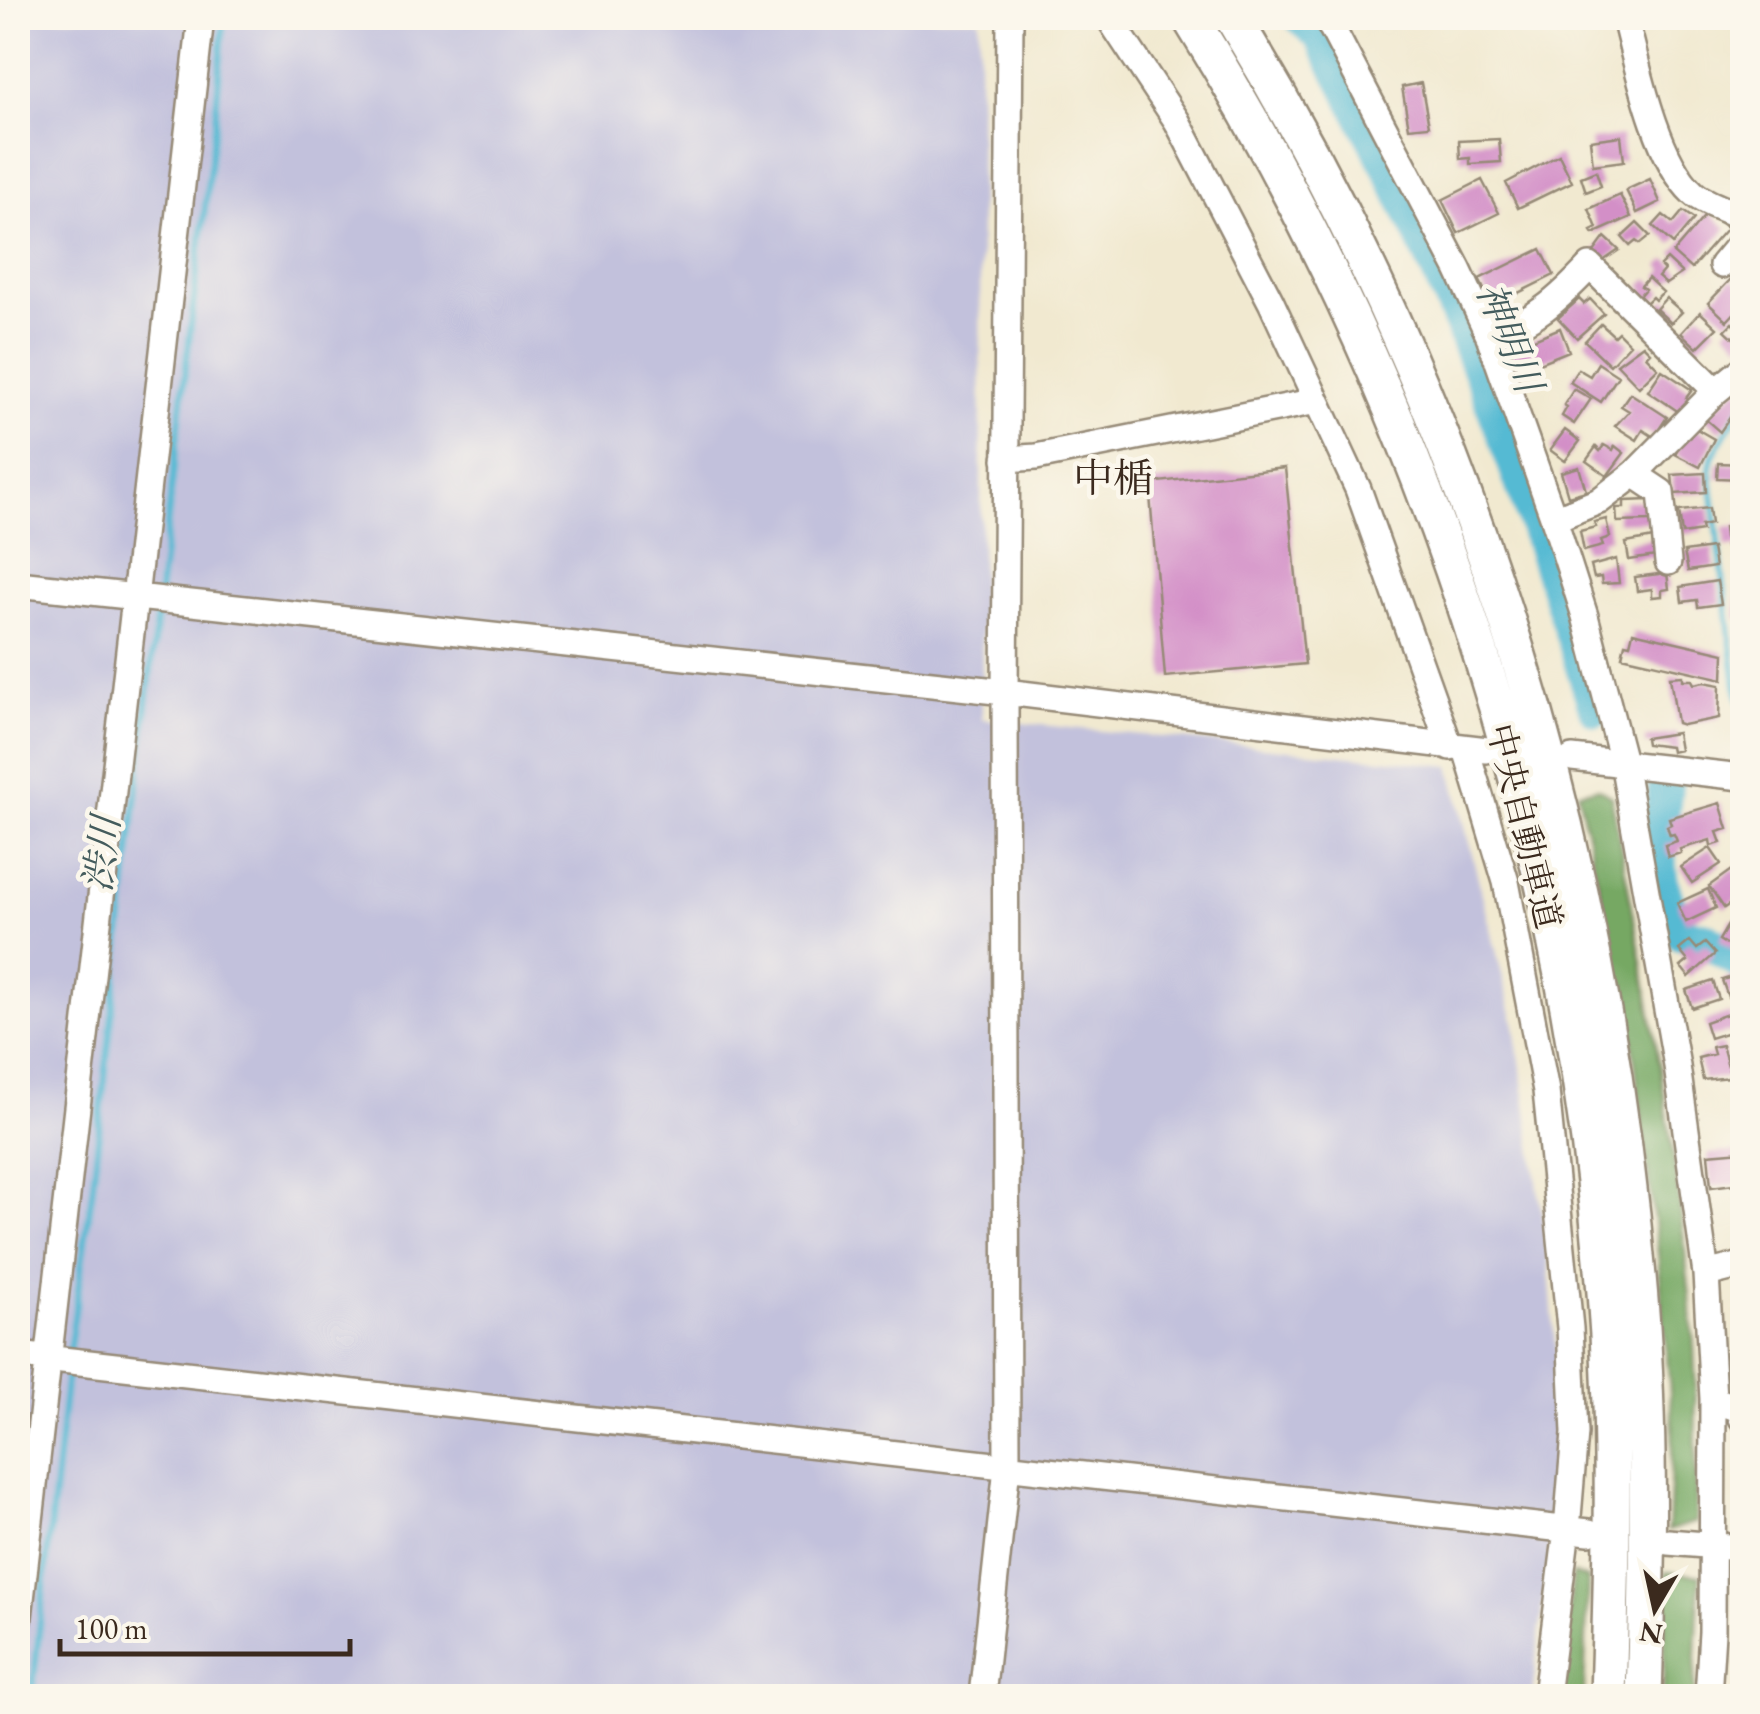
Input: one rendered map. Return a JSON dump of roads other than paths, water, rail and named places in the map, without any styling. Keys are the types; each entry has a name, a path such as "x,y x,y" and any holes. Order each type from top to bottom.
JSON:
{"highway":[{"name":"中央自動車道","path":"1190,18 1330,274 1384,396 1479,650 1516,778 1573,1042 1608,1334 1608,1696"},
{"name":"中央自動車道","path":"1233,18 1306,145 1370,270 1424,392 1516,643 1552,770 1606,1030 1628,1175 1642,1330 1646,1508 1644,1696"}],"street":[{"path":"18,1626 61,1360 151,599 201,18"},
{"path":"982,1696 1008,1467 1005,692 1010,18"},
{"path":"1108,18 1177,121 1271,302 1358,489 1467,749 1506,882 1546,1091 1570,1328 1578,1530 1546,1696"},
{"path":"1324,18 1458,268 1489,336 1585,616 1623,762 1677,1066 1706,1274 1714,1399 1708,1696"},
{"path":"1625,18 1644,95 1671,161 1694,194 1742,217"},
{"path":"1722,264 1742,241"},
{"path":"1489,336 1543,312 1590,266 1716,391"},
{"path":"1554,519 1599,501 1634,474 1742,370"},
{"path":"1006,459 1317,402"},
{"path":"1634,474 1661,492 1668,562"},
{"path":"18,584 1005,692 1467,749"},
{"path":"1572,758 1742,777"},
{"path":"1706,1274 1742,1265"},
{"path":"18,1355 1578,1530"},
{"path":"1714,1399 1739,1409 1742,1418"},
{"path":"1668,1542 1742,1548"}],"waterway":[{"name":"渋川","path":"159,593 224,18"},
{"name":"神明川","path":"1302,18 1321,36 1351,93 1409,208 1459,321 1522,485 1596,709"},
{"path":"1742,406 1712,457 1710,469 1742,709"},
{"name":"渋川","path":"69,1352 92,1193 158,605"},
{"name":"神明川","path":"1666,782 1659,860 1672,914 1682,934 1705,939 1742,963"},
{"name":"渋川","path":"32,1696 68,1365"}],"district":[{"name":"中楯","path":"1113,478"}]}
